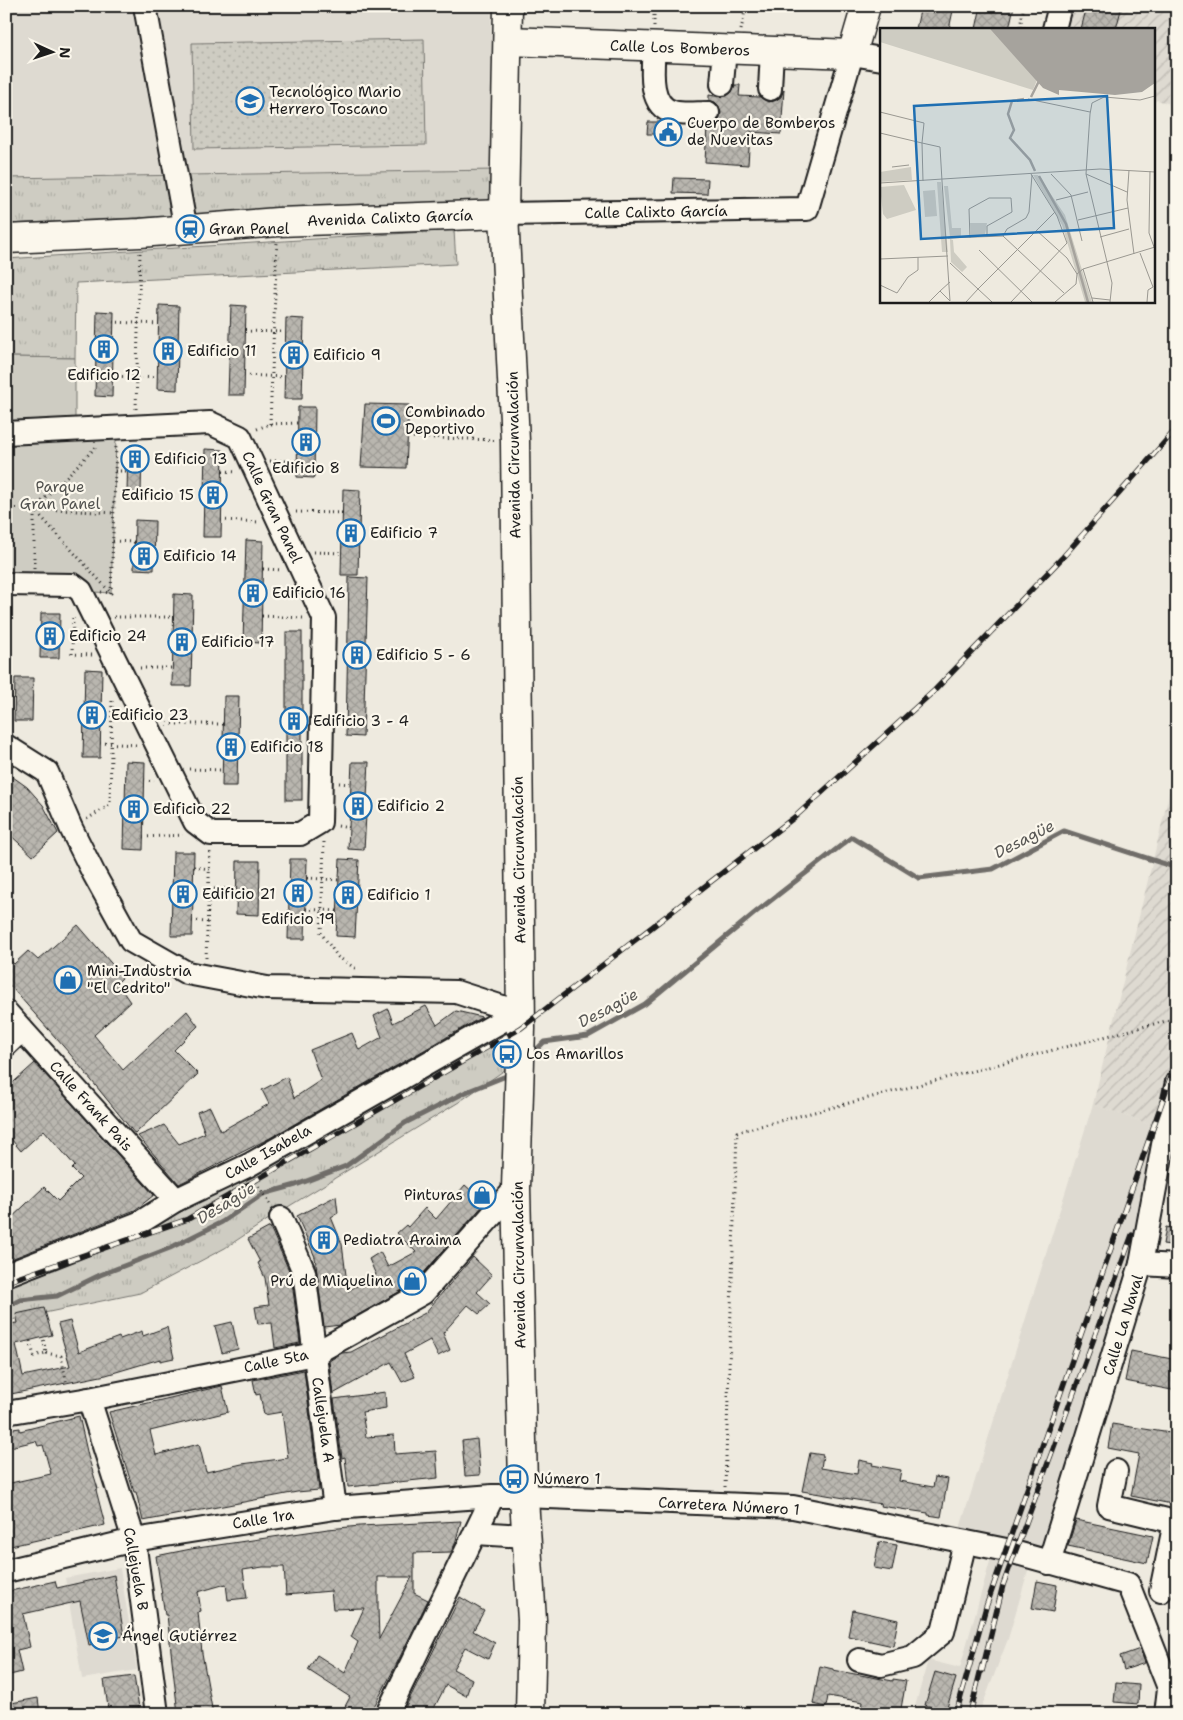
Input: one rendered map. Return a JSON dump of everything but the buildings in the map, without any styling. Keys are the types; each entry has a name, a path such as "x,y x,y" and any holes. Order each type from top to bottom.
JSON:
{"main road":[{"name":"Avenida Circunvalación","path":"508,6 504,214 515,440 520,1066 516,1188 524,1496 532,1620 530,1714"},
{"path":"852,54 866,6"},
{"name":"Calle Los Bomberos","path":"508,41 852,54"},
{"name":"Avenida Calixto García","path":"6,239 140,233 278,222 504,214"}],"street":[{"path":"145,6 186,230"},
{"path":"1054,28 1060,6"},
{"path":"654,46 654,88 658,100 663,107 672,112 708,113"},
{"path":"722,84 725,49"},
{"path":"770,89 772,51"},
{"path":"852,54 880,59"},
{"name":"Calle Calixto García","path":"504,214 807,209 852,54"},
{"name":"Calle Gran Panel","path":"6,433 210,423 240,437 324,618 320,822"},
{"path":"6,584 34,584 77,588 94,617 195,822 211,834 300,834 320,822"},
{"path":"6,746 47,772 71,828 131,941 187,973 267,988 456,992 519,1011"},
{"name":"Calle Isabela","path":"6,1275 139,1223 176,1200 249,1165 519,1011"},
{"name":"Calle Frank Pais","path":"6,1012 176,1200"},
{"path":"6,1045 22,1030"},
{"name":"Calle La Naval","path":"1049,1562 1141,1264 1162,1145 1177,1082"},
{"name":"Calle 5ta","path":"6,1412 82,1400 314,1354 423,1293 516,1188"},
{"name":"Callejuela A","path":"281,1218 304,1272 335,1508"},
{"path":"1141,1264 1177,1266"},
{"name":"Callejuela B","path":"82,1400 134,1540 157,1714"},
{"path":"1116,1471 1109,1506 1175,1522 1152,1589 1169,1688 1166,1714"},
{"path":"387,1714 493,1496"},
{"name":"Calle 1ra","path":"6,1571 134,1540 335,1508 493,1496 524,1496"},
{"name":"Carretera Número 1","path":"524,1496 793,1507 1016,1552 1152,1589"},
{"path":"475,1533 526,1536"},
{"path":"859,1660 881,1665 913,1657 943,1632 965,1542"}],"path":[{"path":"1024,6 1020,27 1024,28"},
{"path":"270,424 278,222"},
{"path":"111,592 115,471 137,377 140,233"},
{"path":"113,322 159,324"},
{"path":"245,331 285,332"},
{"path":"244,375 284,377"},
{"path":"112,376 157,378"},
{"path":"240,437 270,424 298,423"},
{"path":"34,584 34,509 126,427"},
{"path":"408,437 515,440"},
{"path":"115,471 128,472"},
{"path":"6,507 114,513"},
{"path":"34,509 111,592"},
{"path":"221,520 277,518 343,512"},
{"path":"113,541 135,542"},
{"path":"293,551 342,553"},
{"path":"111,592 77,588 72,654 116,662 172,668"},
{"path":"262,616 324,618"},
{"path":"94,617 173,617"},
{"path":"71,828 110,805 112,696"},
{"path":"6,697 15,697"},
{"path":"146,724 224,724"},
{"path":"100,743 157,746"},
{"path":"169,769 223,770"},
{"path":"320,822 324,833 321,933 338,957 388,990"},
{"path":"143,837 211,834 207,935"},
{"path":"194,867 210,869"},
{"path":"307,878 339,880"},
{"path":"209,889 237,889"},
{"path":"306,909 337,911"},
{"path":"192,921 208,922"},
{"path":"724,1505 737,1132 1177,1018"},
{"path":"249,1165 263,1194 281,1218"},
{"path":"43,1338 46,1353"},
{"path":"30,1341 34,1356 46,1353 61,1356 68,1391 82,1400"}],"shaded area":[{"name":"Tecnológico Mario Herrero Toscano","path":"6,6 491,6 495,170 6,178"},
{"path":"1060,6 1177,6 1177,106 1156,101 1156,28 1054,28"},
{"path":"1177,762 1177,1080 1165,1130 1093,1104"},
{"path":"1093,1104 1165,1130 1141,1264 1048,1561 1032,1557 1008,1639 979,1714 913,1714 928,1660 960,1668 994,1547 956,1541"},
{"name":"Ángel Gutiérrez","path":"120,1568 137,1670 82,1679 65,1578"}],"green space":[{"path":"424,39 426,145 194,149 192,43"},
{"path":"495,170 495,201 6,224 6,178"},
{"path":"454,230 456,264 76,283 75,358 6,357 6,259"},
{"path":"6,357 75,358 75,422 6,425"},
{"name":"Parque Gran Panel","path":"116,438 111,593 94,592 76,575 6,572 6,443"},
{"path":"513,1021 509,1067 459,1102 278,1213 225,1248 140,1293 6,1321 6,1279"}],"waterway":[{"name":"Desagüe","path":"530,1056 544,1042 588,1036 645,1004 756,912 852,837 919,878 993,869 1064,831 1177,868"},
{"name":"Desagüe","path":"6,1307 20,1300 57,1296 100,1275 170,1248 222,1222 263,1194 296,1185 346,1166 405,1123 466,1092 511,1074"}],"railway":[{"path":"6,1282 188,1219 521,1028 796,816 935,690 1062,558 1177,428"},
{"path":"956,1714 986,1607 1177,1059"},
{"path":"982,1671 1003,1585 1132,1235"},
{"path":"970,1714 982,1665"}],"place":[{"name":"Tecnológico Mario Herrero Toscano","path":"250,101"},
{"name":"Cuerpo de Bomberos de Nuevitas","path":"668,132"},
{"name":"Gran Panel","path":"190,229"},
{"name":"Edificio 12","path":"104,349"},
{"name":"Edificio 11","path":"168,351"},
{"name":"Edificio 9","path":"294,355"},
{"name":"Combinado Deportivo","path":"386,421"},
{"name":"Edificio 8","path":"306,442"},
{"name":"Edificio 13","path":"135,459"},
{"name":"Edificio 15","path":"213,495"},
{"name":"Edificio 7","path":"351,533"},
{"name":"Edificio 14","path":"144,556"},
{"name":"Edificio 16","path":"253,593"},
{"name":"Edificio 24","path":"50,636"},
{"name":"Edificio 17","path":"182,642"},
{"name":"Edificio 5 - 6","path":"357,655"},
{"name":"Edificio 23","path":"92,715"},
{"name":"Edificio 3 - 4","path":"294,721"},
{"name":"Edificio 18","path":"231,747"},
{"name":"Edificio 2","path":"358,806"},
{"name":"Edificio 22","path":"134,809"},
{"name":"Edificio 19","path":"298,893"},
{"name":"Edificio 21","path":"183,894"},
{"name":"Edificio 1","path":"348,895"},
{"name":"Mini-Industria \"El Cedrito\"","path":"68,980"},
{"name":"Los Amarillos","path":"507,1054"},
{"name":"Pinturas","path":"482,1195"},
{"name":"Pediatra Araima","path":"324,1240"},
{"name":"Prú de Miquelina","path":"412,1281"},
{"name":"Número 1","path":"514,1479"},
{"name":"Ángel Gutiérrez","path":"103,1636"}]}
